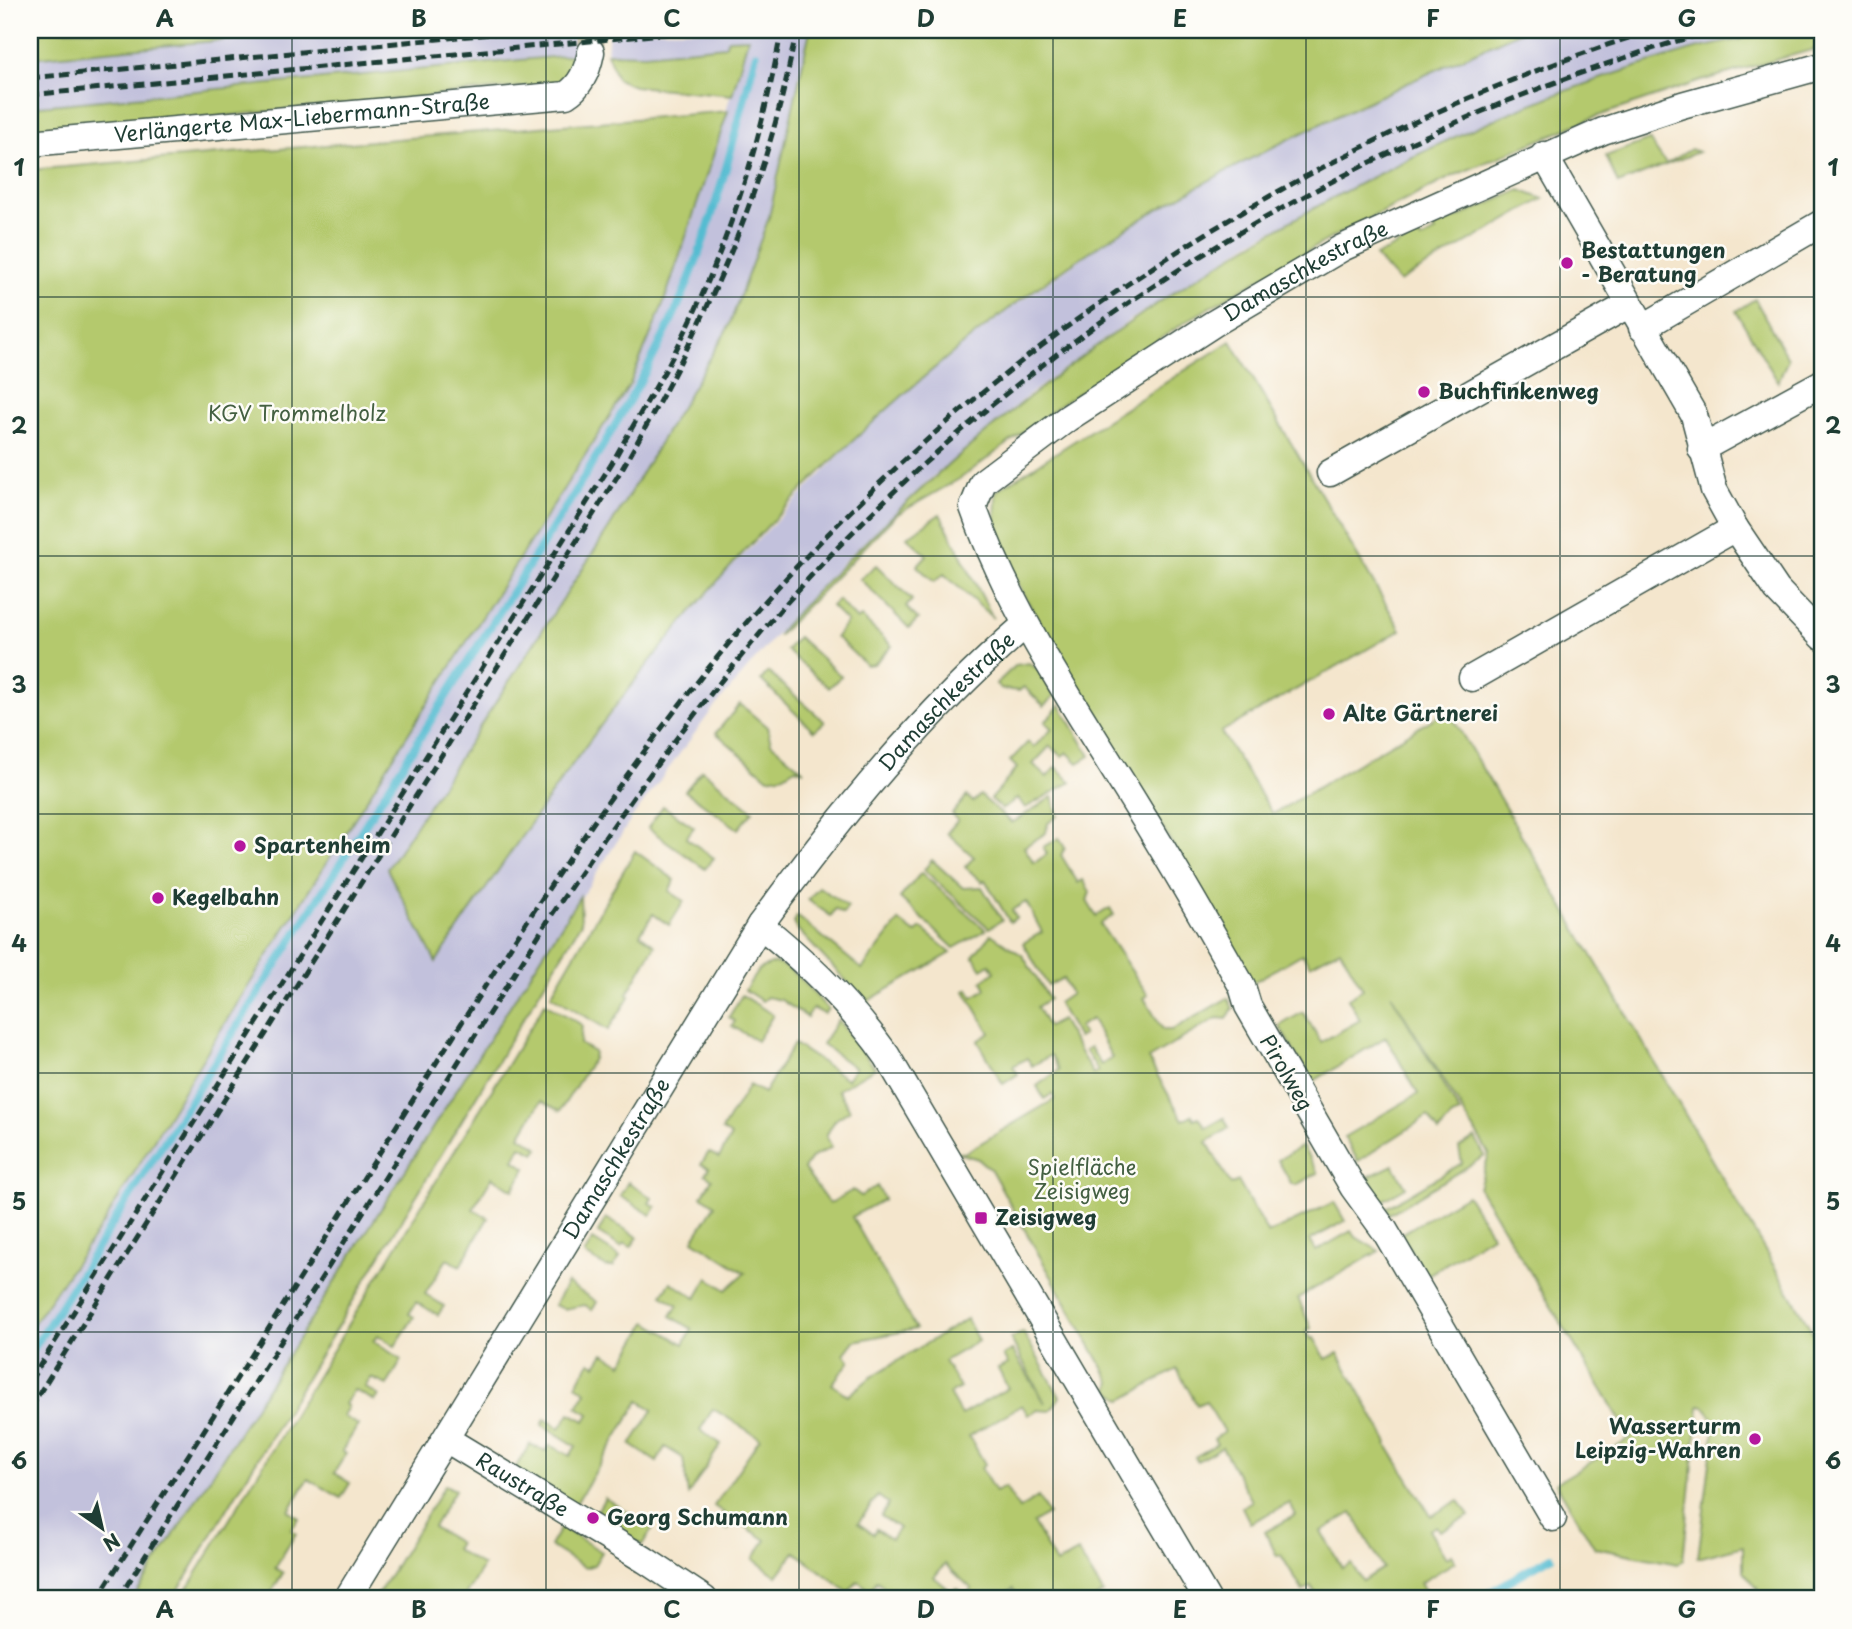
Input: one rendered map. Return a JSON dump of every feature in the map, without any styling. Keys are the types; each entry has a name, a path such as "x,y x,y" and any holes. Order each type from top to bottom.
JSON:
{"street":[{"name":"Verlängerte Max-Liebermann-Straße","path":"30,143 566,95 574,90 588,66 591,52"},
{"name":"Damaschkestraße","path":"347,1599 760,925 831,828 886,765 926,720 1024,626 992,560 973,507 983,482 1069,418 1213,324 1330,255 1544,155 1603,131 1682,105 1822,66"},
{"path":"1544,155 1693,415 1714,490 1735,528 1777,590 1822,637"},
{"path":"1642,328 1822,223"},
{"path":"1330,473 1628,305"},
{"path":"1701,449 1822,383"},
{"path":"1472,678 1735,528"},
{"name":"Pirolweg","path":"1024,626 1170,858 1242,986 1248,1006 1353,1187 1385,1231 1553,1518"},
{"path":"760,925 832,990 887,1056 1207,1599"},
{"name":"Raustraße","path":"446,1439 704,1599"}],"shaded area":[{"path":"336,30 578,30 576,56 540,64 30,114 30,58"},
{"path":"609,30 810,30 769,217 729,326 436,961 546,800 654,657 725,574 861,433 927,374 1010,309 1097,247 1173,200 1252,157 1523,30 1772,30 1644,65 1499,117 1368,179 1252,241 1130,320 1030,394 930,479 844,561 783,627 712,710 632,818 133,1599 30,1599 30,1328 106,1219 216,1037 630,384 663,305 693,219 748,38 725,46 645,54 607,53"}],"green space":[{"path":"30,30 336,30 30,58"},
{"path":"810,30 1523,30 1307,130 1149,214 1036,289 917,383 805,488 701,600 624,695 569,770 436,962 387,869 611,525 729,326 769,217"},
{"path":"1772,30 1822,30 1822,47 1701,81 1595,117 1453,176 1333,237 1190,319 1060,405 961,478 896,515 778,636 783,627 862,546 943,470 1026,400 1113,334 1203,274 1296,218 1394,166 1497,118 1643,65"},
{"path":"748,38 732,95 634,86 617,79 607,53 645,54 725,46 728,39"},
{"path":"576,56 572,74 562,83 30,135 30,107"},
{"name":"KGV Trommelholz","path":"728,111 663,305 630,384 216,1037 106,1219 30,1328 30,170"},
{"path":"1649,140 1666,164 1691,149 1698,152 1618,184 1606,156"},
{"path":"1520,190 1543,199 1399,282 1375,256 1418,235 1421,240 1435,232 1433,228"},
{"path":"1755,299 1788,359 1778,382 1736,311"},
{"path":"1231,341 1401,630 1221,732 1273,814 1448,710 1822,1348 1822,1599 1766,1599 1743,1571 1743,1546 1698,1558 1715,1423 1705,1407 1699,1406 1683,1560 1678,1564 1595,1548 1556,1483 1631,1438 1479,1188 1489,1154 1391,994 1460,1113 1452,1116 1439,1132 1428,1116 1358,1161 1344,1137 1418,1094 1386,1037 1312,1082 1279,1026 1303,1012 1321,1042 1360,1020 1348,998 1363,989 1340,949 1310,965 1302,954 1250,984 1181,859 1025,597 995,537 996,491"},
{"path":"940,514 993,618 944,574 934,582 917,566 927,555 907,537"},
{"path":"876,565 912,600 906,607 918,619 909,628 860,579"},
{"path":"838,600 857,620 861,617 892,646 874,664 866,665 836,637 847,622 831,606"},
{"path":"798,637 841,676 829,688 786,650"},
{"path":"1029,663 1039,670 1054,696 1044,706 1024,687 1019,691 1002,689 996,684 1016,665"},
{"path":"768,672 825,722 814,731 761,680"},
{"path":"740,704 767,727 771,743 804,771 795,768 784,775 768,778 716,733"},
{"path":"1060,705 1090,756 1078,763 1067,752 1062,756 1050,746 1033,764 1047,777 1056,767 1071,782 1025,808 1018,798 1002,809 991,799 1017,768 1010,761 1028,742 1034,747 1052,729 1045,722"},
{"path":"702,770 753,811 738,829 685,791"},
{"name":"Spielfläche Zeisigweg","path":"980,795 1012,823 1052,797 1058,816 1048,823 1046,833 1024,847 1034,863 1047,854 1043,847 1059,838 1065,848 1061,855 1078,883 1083,880 1090,892 1087,901 1096,916 1110,908 1114,915 1100,924 1148,995 1144,998 1163,1030 1172,1030 1228,998 1233,1008 1227,1019 1217,1018 1148,1059 1183,1120 1192,1115 1194,1119 1199,1117 1206,1128 1224,1118 1229,1128 1207,1142 1231,1185 1238,1181 1268,1234 1334,1202 1345,1221 1310,1240 1316,1251 1351,1231 1354,1236 1379,1251 1298,1298 1311,1328 1306,1331 1311,1339 1314,1338 1326,1359 1338,1353 1387,1445 1431,1516 1459,1500 1469,1516 1440,1531 1436,1526 1429,1530 1446,1558 1451,1555 1455,1562 1420,1583 1430,1599 1319,1599 1311,1586 1303,1591 1281,1555 1277,1556 1265,1532 1296,1515 1290,1503 1250,1523 1242,1507 1252,1501 1222,1447 1197,1461 1195,1457 1217,1444 1214,1439 1224,1432 1206,1401 1197,1405 1177,1369 1122,1400 1109,1390 1111,1382 991,1170 978,1159 955,1152 964,1153 1055,1099 1052,1094 1044,1099 1037,1086 1059,1070 1051,1055 1032,1066 1027,1058 1013,1066 1018,1074 1003,1084 978,1041 990,1033 965,991 968,989 973,997 986,989 982,981 995,972 990,964 982,969 973,956 991,934 1023,956 1049,999 1037,1007 1048,1027 1061,1020 1093,1074 1098,1071 1085,1050 1090,1047 1101,1065 1112,1058 1092,1019 1078,1027 1083,1035 1078,1038 1058,1003 1071,994 1063,978 1048,986 1023,943 1042,932 1026,902 1012,910 1016,918 1010,922 985,880 982,882 965,867 974,857 947,833 958,820 952,814 967,796 973,802","holes":["1352,1513 1383,1568 1362,1581 1351,1563 1342,1568 1321,1531"]},
{"path":"663,806 694,827 686,838 714,858 705,869 648,828"},
{"path":"635,851 675,880 669,891 684,901 669,925 653,914 640,934 655,945 627,994 630,996 608,1030 551,995"},
{"path":"932,860 963,888 982,887 1002,920 989,928 924,870"},
{"path":"921,873 986,930 954,948 900,898"},
{"path":"819,887 848,907 843,914 835,909 831,916 808,900"},
{"path":"580,896 581,923 173,1599 133,1599"},
{"path":"797,916 862,969 899,921 915,933 921,928 951,953 866,1002 797,929 794,923"},
{"path":"774,963 789,970 804,982 828,1009 824,1014 813,1008 807,1017 781,1000 767,997 762,1001 745,990 759,969"},
{"path":"742,995 773,1015 757,1041 732,1026 735,1021 729,1017"},
{"path":"545,1003 582,1025 580,1044 594,1052 593,1059 560,1111 541,1101 520,1136 539,1148 535,1153 521,1146 514,1160 526,1168 513,1190 492,1177 473,1209 488,1218 460,1266 447,1259 425,1294 444,1306 438,1315 416,1302 409,1314 414,1317 395,1346 378,1335 373,1341 402,1360 387,1385 371,1378 365,1387 379,1396 375,1401 354,1390 345,1404 348,1407 343,1416 358,1425 342,1451 346,1454 334,1473 350,1483 341,1498 308,1479 289,1511 299,1518 291,1530 296,1533 275,1568 283,1573 270,1594 257,1599 181,1599"},
{"path":"838,1020 875,1068 838,1090 850,1110 835,1120 826,1136 832,1147 811,1158 804,1169 829,1204 853,1190 861,1196 877,1186 884,1199 852,1217 916,1329 854,1341 844,1354 850,1361 832,1384 848,1396 871,1377 967,1319 978,1341 944,1361 960,1388 949,1394 961,1415 1008,1388 998,1369 1008,1364 1003,1356 1012,1350 1045,1403 1011,1339 1023,1332 1060,1397 1050,1411 1037,1410 1028,1415 1022,1405 969,1436 985,1464 981,1468 995,1492 1005,1487 1019,1509 1038,1497 1048,1514 1033,1523 1056,1564 1078,1552 1103,1593 1094,1599 1015,1599 1018,1597 1013,1589 998,1599 899,1599 877,1581 870,1590 858,1581 848,1592 795,1552 777,1576 753,1559 766,1540 735,1520 728,1530 717,1523 724,1513 714,1506 760,1438 713,1409 700,1430 721,1444 688,1495 683,1458 665,1447 657,1462 631,1445 653,1410 639,1401 575,1505 514,1470 530,1444 545,1452 550,1445 570,1456 576,1446 542,1425 545,1419 560,1428 570,1413 585,1421 589,1414 577,1407 586,1392 576,1385 590,1362 596,1365 604,1353 622,1364 647,1322 684,1344 692,1329 671,1316 678,1305 662,1295 671,1282 696,1298 708,1278 726,1290 745,1273 693,1240 715,1205 702,1196 712,1179 705,1174 709,1168 701,1164 709,1152 719,1158 731,1136 722,1130 749,1085 764,1093 794,1044 847,1079 855,1068 822,1044","holes":["878,1496 889,1504 881,1516 899,1528 891,1539 876,1529 873,1534 858,1523","945,1564 972,1589 965,1596 956,1588 952,1592 934,1577"]},
{"path":"1475,1138 1485,1156 1389,1214 1386,1208 1462,1163 1459,1148"},
{"path":"1302,1146 1318,1173 1296,1185 1291,1183 1278,1160"},
{"path":"1393,1165 1406,1187 1382,1201 1368,1177"},
{"path":"628,1182 652,1198 649,1203 656,1207 651,1215 620,1196"},
{"path":"1467,1195 1492,1235 1426,1276 1401,1234"},
{"path":"606,1218 638,1237 631,1247 624,1243 621,1247 598,1233"},
{"path":"593,1240 620,1257 613,1267 606,1267 584,1254"},
{"path":"567,1283 597,1302 592,1310 585,1305 564,1309 554,1305"},
{"path":"445,1485 455,1490 433,1527 459,1543 455,1549 483,1566 463,1599 375,1599"},
{"path":"605,1498 653,1528 642,1545 594,1516"},
{"path":"561,1527 602,1552 594,1565 585,1568 550,1546"}],"waterway":[{"path":"30,1354 573,496 634,393 675,313 698,257 725,171 756,54"},
{"path":"1478,1599 1551,1557"}],"tunnel":[{"path":"591,52 592,30"}],"railway":[{"path":"30,78 532,30"},
{"path":"30,95 704,30"},
{"path":"97,1599 569,858 695,685 740,630 834,528 934,433 1042,346 1154,266 1273,195 1396,131 1523,76 1653,30"},
{"path":"118,1599 571,886 646,779 725,676 850,535 955,436 1068,346 1188,264 1313,191 1443,128 1578,74 1715,30"},
{"path":"30,1408 622,469 652,416 705,311 750,204 784,91 796,31"},
{"path":"30,1381 612,463 661,377 706,286 738,203 763,118 781,32"}],"place":[{"name":"Bestattungen - Beratung","path":"1567,263"},
{"name":"Buchfinkenweg","path":"1424,392"},
{"name":"Alte Gärtnerei","path":"1329,714"},
{"name":"Spartenheim","path":"240,846"},
{"name":"Kegelbahn","path":"158,898"},
{"name":"Zeisigweg","path":"981,1218"},
{"name":"Wasserturm Leipzig-Wahren","path":"1755,1439"},
{"name":"Georg Schumann","path":"593,1518"}]}
